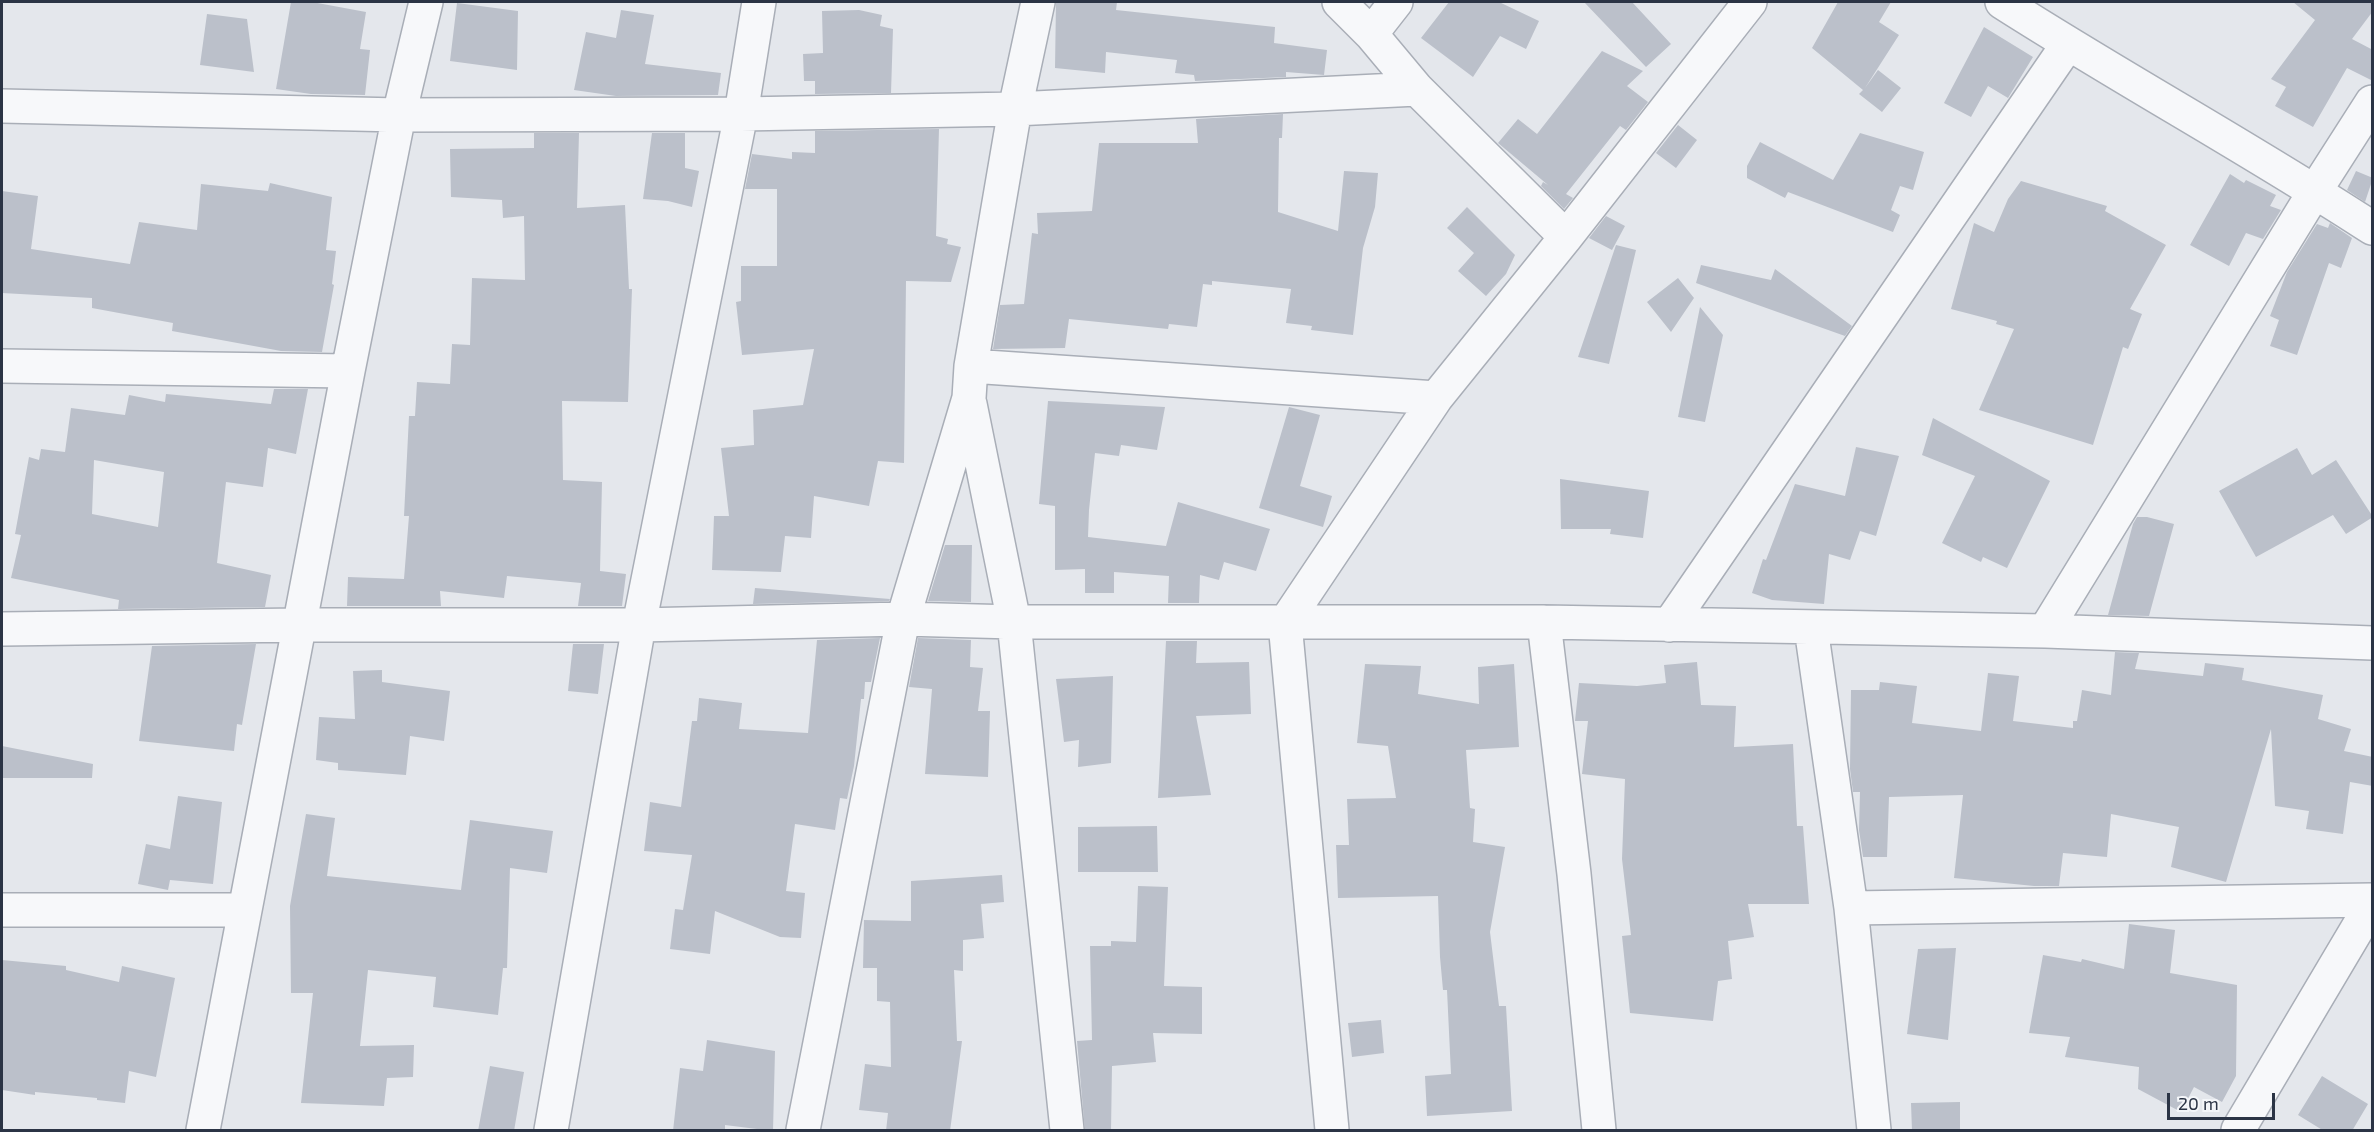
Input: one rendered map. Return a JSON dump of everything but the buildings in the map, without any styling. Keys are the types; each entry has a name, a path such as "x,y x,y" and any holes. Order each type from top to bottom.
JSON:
{"street":[{"path":"203,1131 348,371 399,115 426,2"},
{"path":"551,1131 639,625 741,114 759,2"},
{"path":"803,1131 903,620 969,398 971,366 1015,109 1038,2"},
{"path":"1339,2 1371,34 1417,89 1566,237"},
{"path":"1371,34 1396,2"},
{"path":"1332,1131 1285,623 1436,398 1566,237 1750,2"},
{"path":"2002,2 2373,228"},
{"path":"1669,625 2068,44"},
{"path":"2,106 399,115 741,114 1015,109 1417,89"},
{"path":"2044,631 2315,191 2373,102"},
{"path":"2,366 348,371"},
{"path":"971,366 1436,398"},
{"path":"969,398 1014,622 1067,1131"},
{"path":"2,629 639,625 903,620 1285,623 1544,622 2044,631 2373,643"},
{"path":"1544,622 1574,874 1599,1131"},
{"path":"1811,628 1851,908 1874,1131"},
{"path":"1851,908 2373,902"},
{"path":"2238,1131 2373,902"},
{"path":"2,910 245,910"}]}
